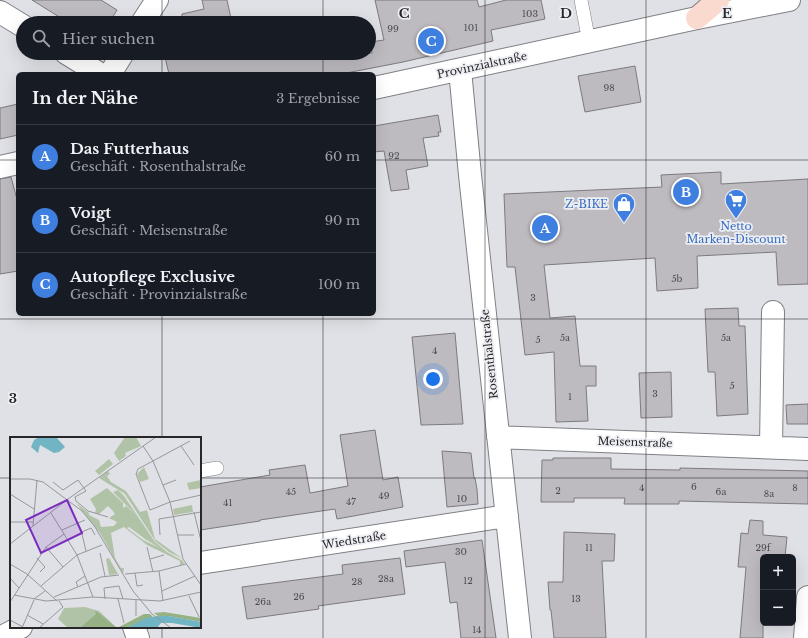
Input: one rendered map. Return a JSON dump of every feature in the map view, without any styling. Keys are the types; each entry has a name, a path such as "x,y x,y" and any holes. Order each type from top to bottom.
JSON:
{"main road":[{"path":"697,18 718,0"}],"street":[{"path":"147,16 157,0"},
{"name":"Provinzialstraße","path":"376,88 697,18 789,0"},
{"path":"0,12 16,22"},
{"path":"77,60 97,72"},
{"path":"111,72 119,60"},
{"name":"Rosenthalstraße","path":"460,70 520,638"},
{"path":"0,166 16,163"},
{"path":"771,447 773,312"},
{"name":"Meisenstraße","path":"498,437 808,449"},
{"name":"Wiedstraße","path":"201,563 507,516"},
{"path":"805,638 808,610"},
{"path":"0,638 19,628"},
{"path":"134,628 138,638"}],"lane":[{"path":"581,0 589,42"},
{"path":"201,471 218,468"}],"building":[{"path":"32,0 101,0 117,10 113,16 58,16"},
{"path":"202,0 227,0 230,16 182,16 182,14 204,9"},
{"path":"375,0 477,0 479,7 506,0 541,0 545,19 491,30 493,41 403,62 351,72 169,72 166,60 376,60 376,41 384,40"},
{"path":"635,66 641,102 585,112 578,76"},
{"path":"16,104 16,135 0,139 0,108"},
{"path":"438,115 441,132 438,132 439,136 423,138 428,166 406,170 409,189 391,191 384,151 376,152 376,126"},
{"path":"721,172 721,184 808,179 808,284 778,285 776,252 697,256 698,288 657,291 655,258 544,265 550,318 575,316 580,366 596,366 596,386 586,386 588,421 556,422 554,352 525,355 515,267 507,267 504,194 662,187 661,175"},
{"path":"11,177 16,196 16,271 0,274 0,179"},
{"path":"738,308 739,326 745,326 748,414 717,416 715,372 708,372 705,309"},
{"path":"455,333 463,424 421,425 412,337"},
{"path":"671,372 672,417 641,418 639,373"},
{"path":"808,404 808,424 787,424 786,405"},
{"path":"375,430 383,480 398,477 403,507 337,519 335,509 201,530 201,487 270,475 269,470 305,465 310,493 348,486 340,435"},
{"path":"442,451 471,453 478,504 447,507"},
{"path":"553,458 611,458 611,469 680,470 680,468 808,471 808,504 679,501 679,504 624,504 625,498 574,498 574,502 541,502 542,460 553,460"},
{"path":"750,520 763,521 763,535 787,537 785,554 760,554 760,626 763,626 763,638 740,638 746,567 738,567 741,533 748,534"},
{"path":"564,532 615,534 614,561 602,561 606,638 554,638 548,582 563,582"},
{"path":"482,540 496,638 461,638 457,602 450,603 445,562 406,567 404,551"},
{"path":"400,558 405,594 318,606 319,609 247,619 242,587 343,574 342,565"}],"place":[{"name":"Autopflege Exclusive","path":"431,41"},
{"name":"Voigt","path":"686,192"},
{"name":"Netto Marken-Discount","path":"736,220"},
{"name":"Z-BIKE","path":"624,224"},
{"name":"Das Futterhaus","path":"545,228"}]}
